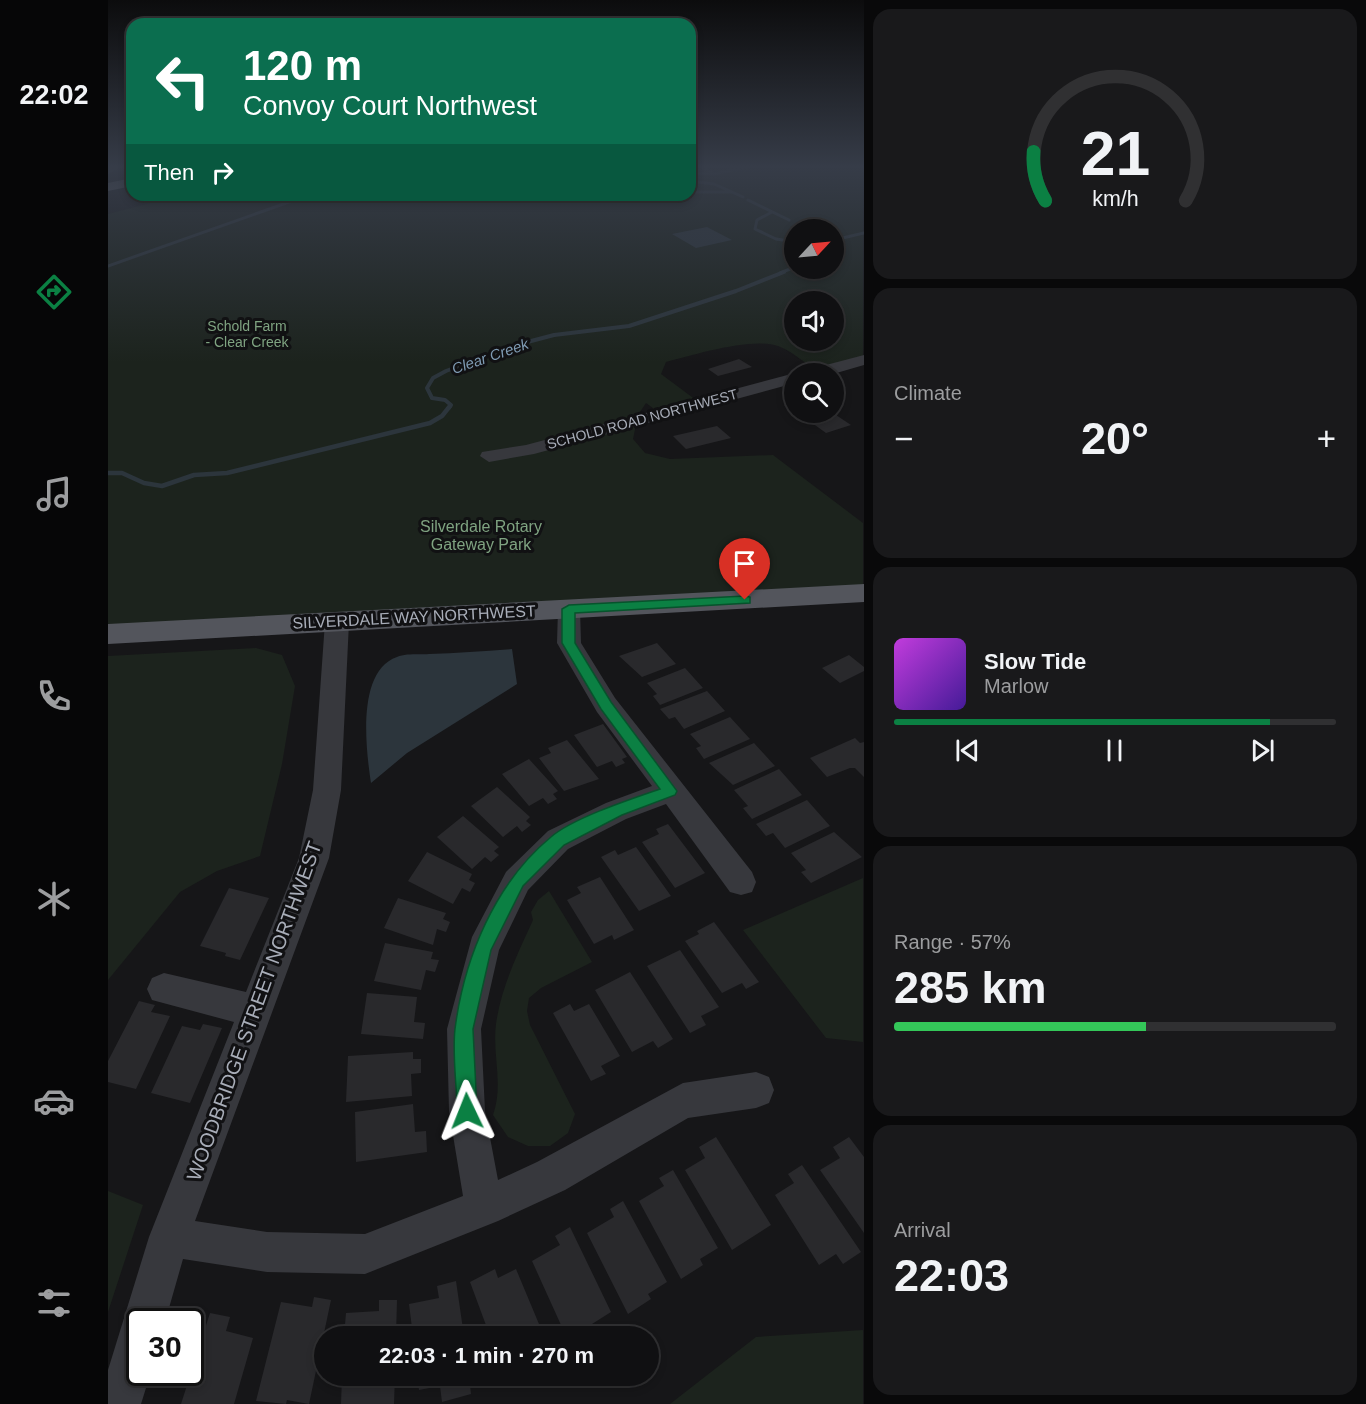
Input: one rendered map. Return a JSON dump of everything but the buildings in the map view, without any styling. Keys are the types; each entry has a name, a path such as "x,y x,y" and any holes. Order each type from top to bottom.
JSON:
{"main road":[{"name":"SILVERDALE WAY NORTHWEST","path":"108,634 864,593"}],"street":[{"path":"844,365 864,360"},
{"name":"SCHOLD ROAD NORTHWEST","path":"489,456 527,450 784,381"},
{"path":"569,609 569,643 606,705 741,882"},
{"name":"WOODBRIDGE STREET NORTHWEST","path":"148,1308 169,1237 314,858 327,790 337,622"},
{"path":"484,1207 467,1111 464,1029 483,948 517,881 558,840 616,811 670,791"},
{"path":"164,989 257,1011"},
{"path":"169,1237 267,1252 365,1254 484,1207 550,1176 683,1101 756,1090"},
{"path":"119,1404 126,1381"}],"green space":[{"path":"108,232 784,232 784,279 844,279 844,232 863,232 863,360 844,365 844,363 806,363 788,351 844,351 844,291 784,291 784,349 767,344 738,345 666,362 661,374 700,403 661,414 646,403 638,415 633,439 645,453 670,459 773,455 863,523 863,593 108,634"},
{"path":"256,648 282,655 295,686 282,764 260,856 217,871 180,892 108,980 108,656"},
{"path":"863,878 863,1042 826,1038 743,930"},
{"path":"549,891 592,962 541,988 529,998 527,1011 530,1025 575,1114 568,1133 550,1146 528,1146 508,1137 493,1115 498,1092 495,1036 498,1010 516,958 533,920 531,912 538,900"},
{"path":"108,1191 143,1205 108,1312"},
{"path":"863,1330 863,1404 670,1404 756,1337"}],"shaded area":[{"path":"716,232 732,240 696,248 672,234"},
{"path":"512,649 517,684 407,753 371,783 366,732 369,694 375,678 384,665 405,655"}],"waterway":[{"path":"108,266 206,232"},
{"path":"760,232 784,240"},
{"name":"Clear Creek","path":"844,238 864,233"},
{"name":"Clear Creek","path":"780,273 784,271"},
{"name":"Clear Creek","path":"449,408 451,405 445,400 432,398 427,388 433,378 446,371 516,345 554,335 629,326 736,291 784,272"},
{"name":"Clear Creek","path":"108,473 122,473 144,483 162,486 194,475 227,473 430,423 442,416 450,406"}],"route":[{"path":"467,1111 464,1029 483,948 517,881 558,840 616,811 670,791 606,705 569,643 569,609 745,600"}],"park label":[{"name":"Schold Farm - Clear Creek","path":"247,334"},
{"name":"Silverdale Rotary Gateway Park","path":"481,535"}]}
